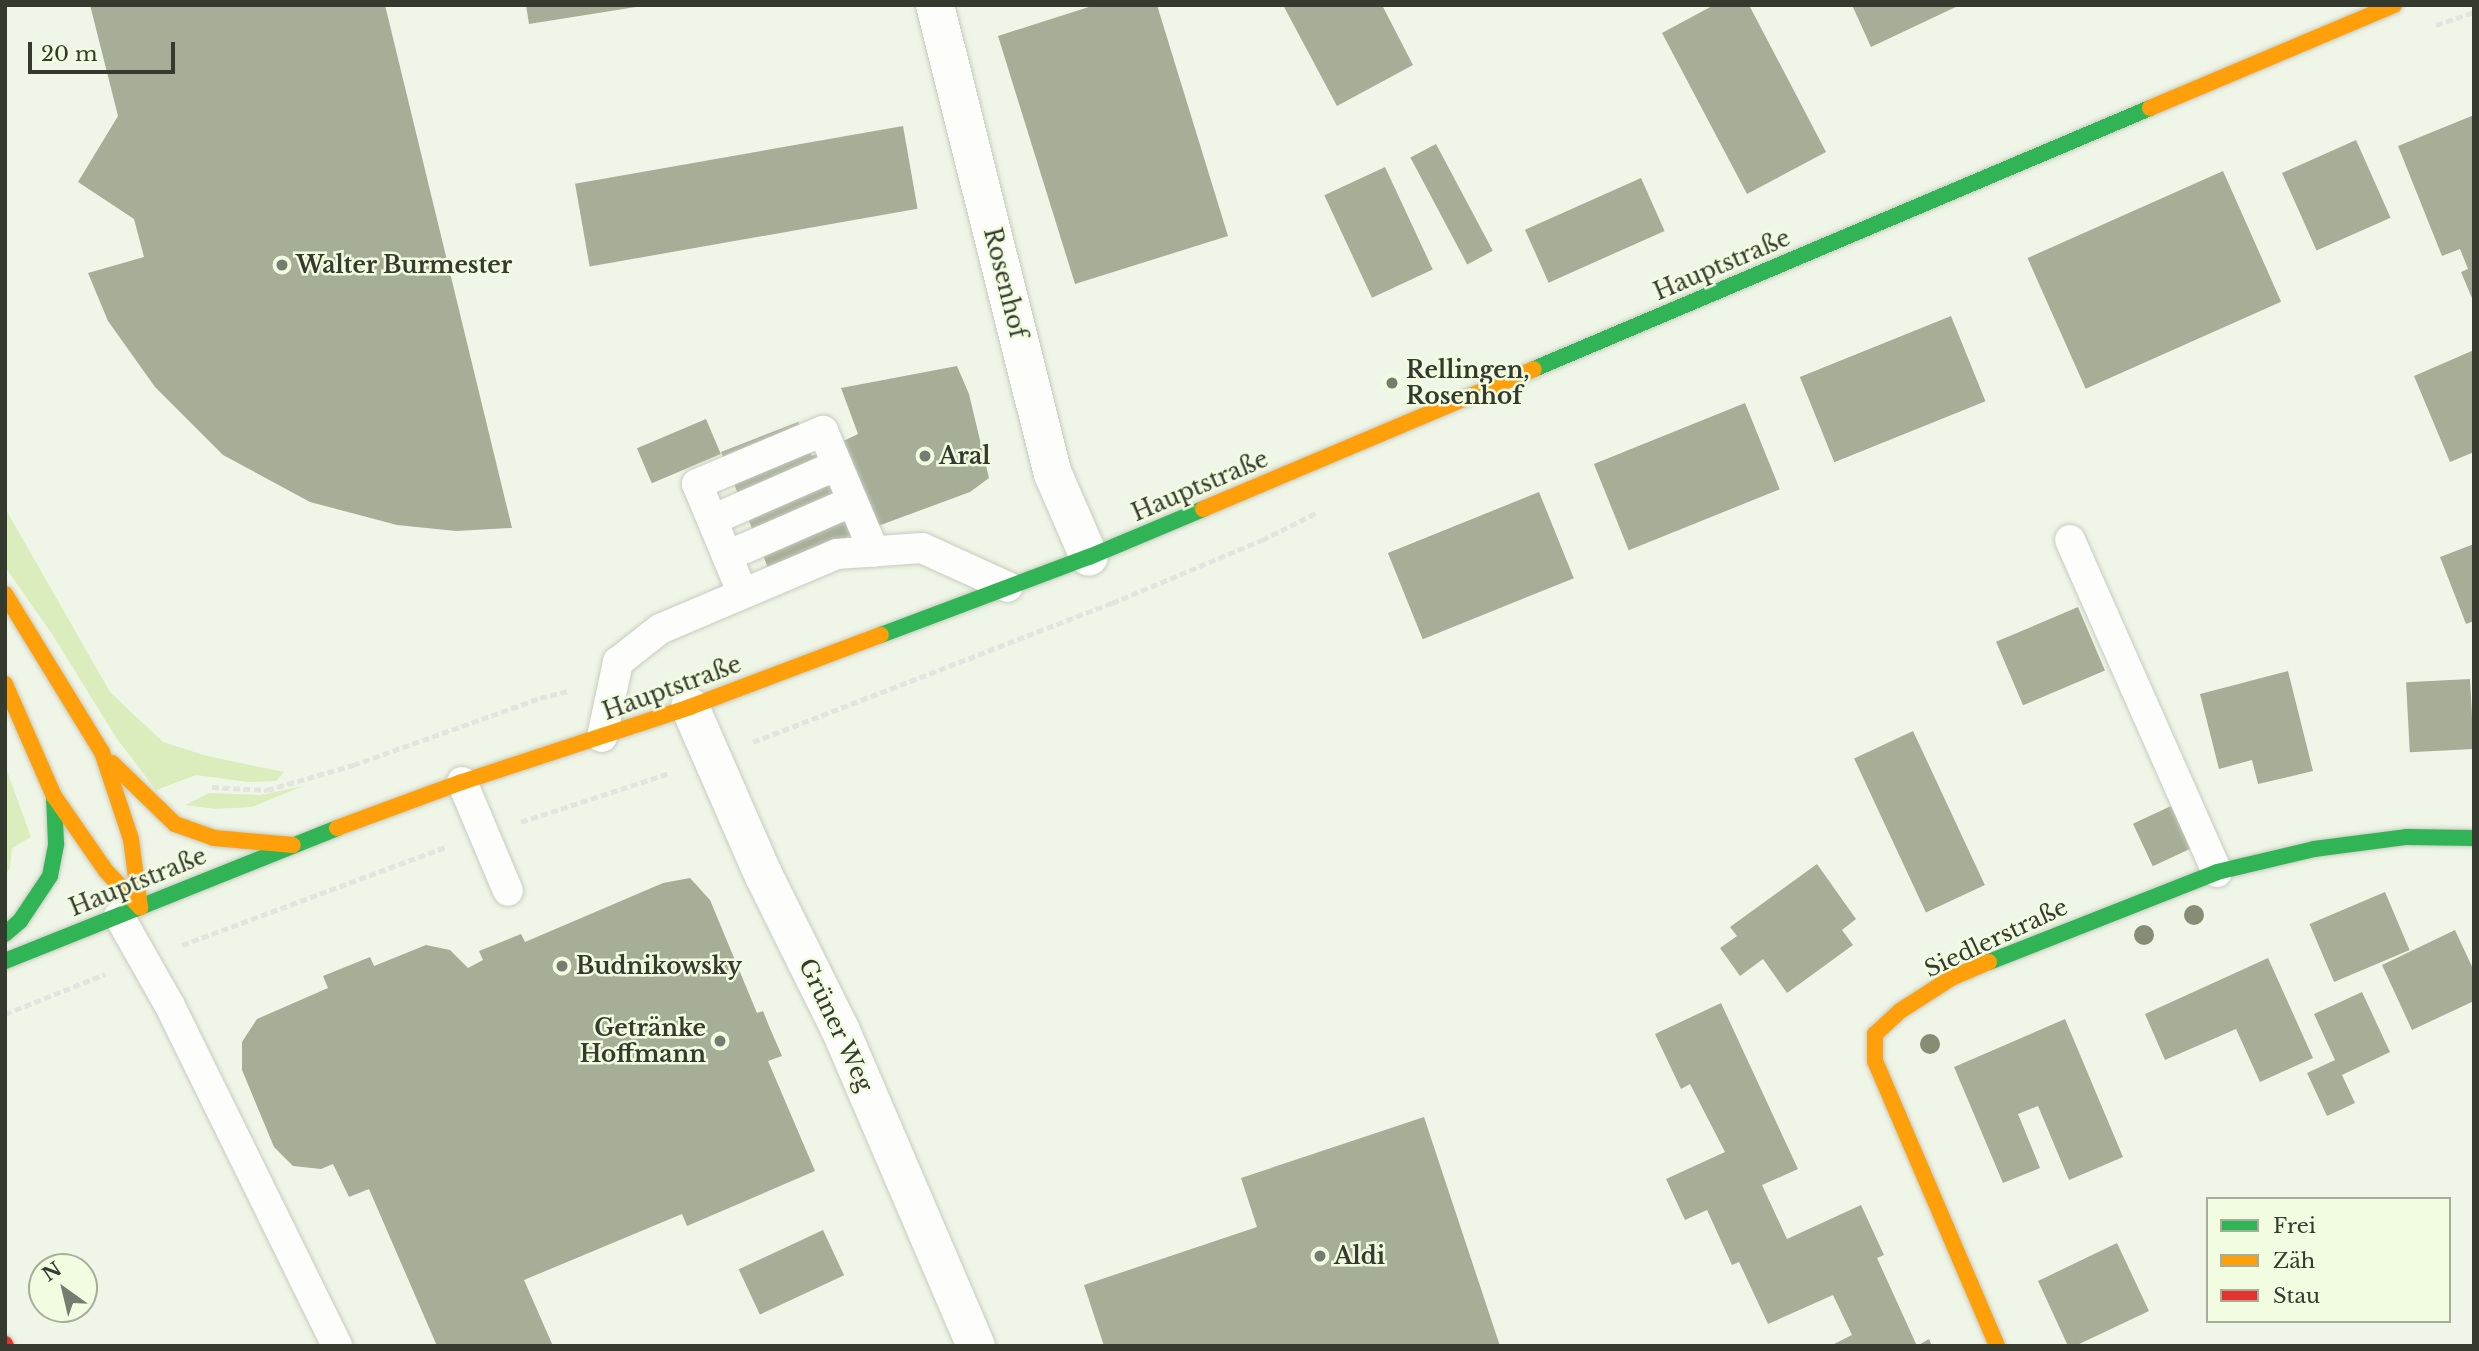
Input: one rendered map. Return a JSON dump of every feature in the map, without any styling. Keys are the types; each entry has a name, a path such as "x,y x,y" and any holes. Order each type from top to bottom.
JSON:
{"main road":[{"name":"Hauptstraße","path":"5,961 293,845 462,782 690,707 1089,557 2393,5"},
{"path":"5,594 102,752 175,824 214,838 293,845"},
{"path":"5,684 54,796 106,871 129,911"},
{"path":"102,752 131,839 129,911"},
{"path":"5,934 20,921 50,876 56,844 54,796"},
{"name":"Siedlerstraße","path":"1997,1346 1884,1088 1875,1061 1875,1034 1900,1011 1953,977 2217,872 2314,849 2407,837 2474,838"}],"street":[{"name":"Rosenhof","path":"935,5 1053,474 1089,557"},
{"name":"Grüner Weg","path":"690,707 764,876 840,1029 976,1346"}],"lane":[{"path":"742,592 697,484 823,431 874,552"},
{"path":"712,520 837,466"},
{"path":"727,556 853,502"},
{"path":"2070,540 2217,872"},
{"path":"602,737 618,662 660,629 837,554 922,548 1008,587"},
{"path":"462,782 508,891"},
{"path":"129,911 170,1006 337,1346"}],"path":[{"path":"155,806 203,787 267,790 353,765 540,698 614,680"}],"green space":[{"path":"5,508 110,692 163,742 207,756 284,772 276,781 248,782 196,775 156,790 117,739 52,634 5,567"},
{"path":"5,765 31,837 12,848 10,868 5,875"},
{"path":"303,786 252,807 216,809 185,805 209,793 260,795"}],"building":[{"name":"Walter Burmester","path":"90,5 385,5 512,528 456,531 397,525 310,502 223,455 155,387 108,321 88,273 144,257 134,219 78,182 118,116"},
{"path":"526,5 636,5 636,7 529,24"},
{"path":"1095,5 1157,5 1228,236 1075,284 998,36"},
{"path":"1283,5 1382,5 1413,65 1337,106"},
{"path":"1714,5 1749,5 1826,152 1747,194 1662,33"},
{"path":"1852,5 1960,5 1871,47"},
{"path":"2474,115 2474,303 2461,272 2468,269 2460,249 2442,256 2398,146"},
{"path":"903,126 918,209 590,267 575,184"},
{"path":"2356,140 2391,218 2317,251 2282,173"},
{"path":"1436,144 1493,251 1467,264 1410,158"},
{"path":"1385,167 1433,269 1372,298 1324,195"},
{"path":"2223,171 2281,302 2086,389 2028,258"},
{"path":"1641,178 1665,231 1549,283 1525,230"},
{"path":"1951,316 1985,401 1834,462 1800,377"},
{"path":"2474,350 2474,452 2450,462 2414,376"},
{"path":"957,366 969,394 989,478 970,492 840,540 777,590 721,452 798,422 812,456 858,434 841,388"},
{"path":"1745,403 1780,489 1629,550 1594,464"},
{"path":"706,419 721,454 652,483 637,448"},
{"path":"1539,492 1574,578 1423,639 1388,553"},
{"path":"2474,544 2474,621 2466,624 2440,557"},
{"path":"2078,607 2105,671 2023,705 1996,642"},
{"path":"2288,671 2313,771 2258,784 2252,760 2219,769 2200,694"},
{"path":"2470,679 2474,749 2410,752 2406,682"},
{"path":"1913,731 1985,885 1926,913 1854,758"},
{"path":"2171,806 2191,849 2153,866 2133,824"},
{"path":"1817,864 1856,919 1842,930 1853,945 1787,993 1763,959 1740,976 1720,948 1737,936 1730,927"},
{"path":"690,878 710,900 757,1013 763,1011 782,1056 768,1061 815,1171 687,1226 682,1214 524,1280 553,1346 437,1346 369,1189 349,1197 333,1164 321,1169 293,1166 274,1147 242,1070 242,1042 257,1019 328,988 323,976 370,957 374,966 426,945 450,950 468,968 483,960 479,951 521,934 525,942 663,883"},
{"path":"2385,892 2410,950 2334,982 2310,924"},
{"path":"2455,930 2474,971 2474,1001 2412,1030 2382,965"},
{"path":"2268,958 2313,1058 2260,1082 2236,1029 2165,1060 2145,1014"},
{"path":"2362,992 2390,1052 2342,1075 2355,1103 2327,1116 2307,1073 2335,1060 2314,1014"},
{"path":"1721,1003 1798,1169 1762,1185 1787,1239 1861,1205 1884,1255 1877,1258 1917,1346 1830,1346 1852,1335 1833,1295 1768,1324 1739,1262 1732,1265 1707,1210 1685,1220 1666,1179 1725,1152 1690,1084 1681,1089 1655,1034"},
{"path":"2065,1019 2123,1157 2069,1180 2038,1106 2018,1114 2040,1168 2003,1183 1954,1067"},
{"name":"Aldi","path":"1424,1117 1500,1346 1104,1346 1084,1285 1257,1227 1241,1178"},
{"path":"823,1230 844,1275 760,1315 739,1269"},
{"path":"2117,1243 2149,1311 2075,1346 2068,1346 2038,1281"},
{"path":"1929,1339 1932,1346 1917,1346"}],"traffic: fast":[{"path":"1534,369 2150,108"},
{"path":"881,635 1089,557 1203,509"},
{"path":"5,934 20,921 50,876 56,844 54,796"},
{"path":"5,961 337,828"},
{"path":"1989,962 2217,872 2314,849 2407,837 2474,838"}],"traffic: slow":[{"path":"2150,108 2394,5"},
{"path":"1203,509 1534,369"},
{"path":"5,594 102,752 131,839 140,907"},
{"path":"337,828 462,782 690,707 881,635"},
{"path":"5,684 54,796 106,871 140,907"},
{"path":"112,763 175,824 214,838 293,845"},
{"path":"1989,962 1953,977 1900,1011 1875,1034 1875,1061 1997,1346"}],"place":[{"name":"Walter Burmester","path":"282,265"},
{"name":"Rellingen, Rosenhof","path":"1392,383"},
{"name":"Aral","path":"925,456"},
{"name":"Budnikowsky","path":"562,966"},
{"name":"Getränke Hoffmann","path":"720,1041"},
{"name":"Aldi","path":"1320,1256"}]}
